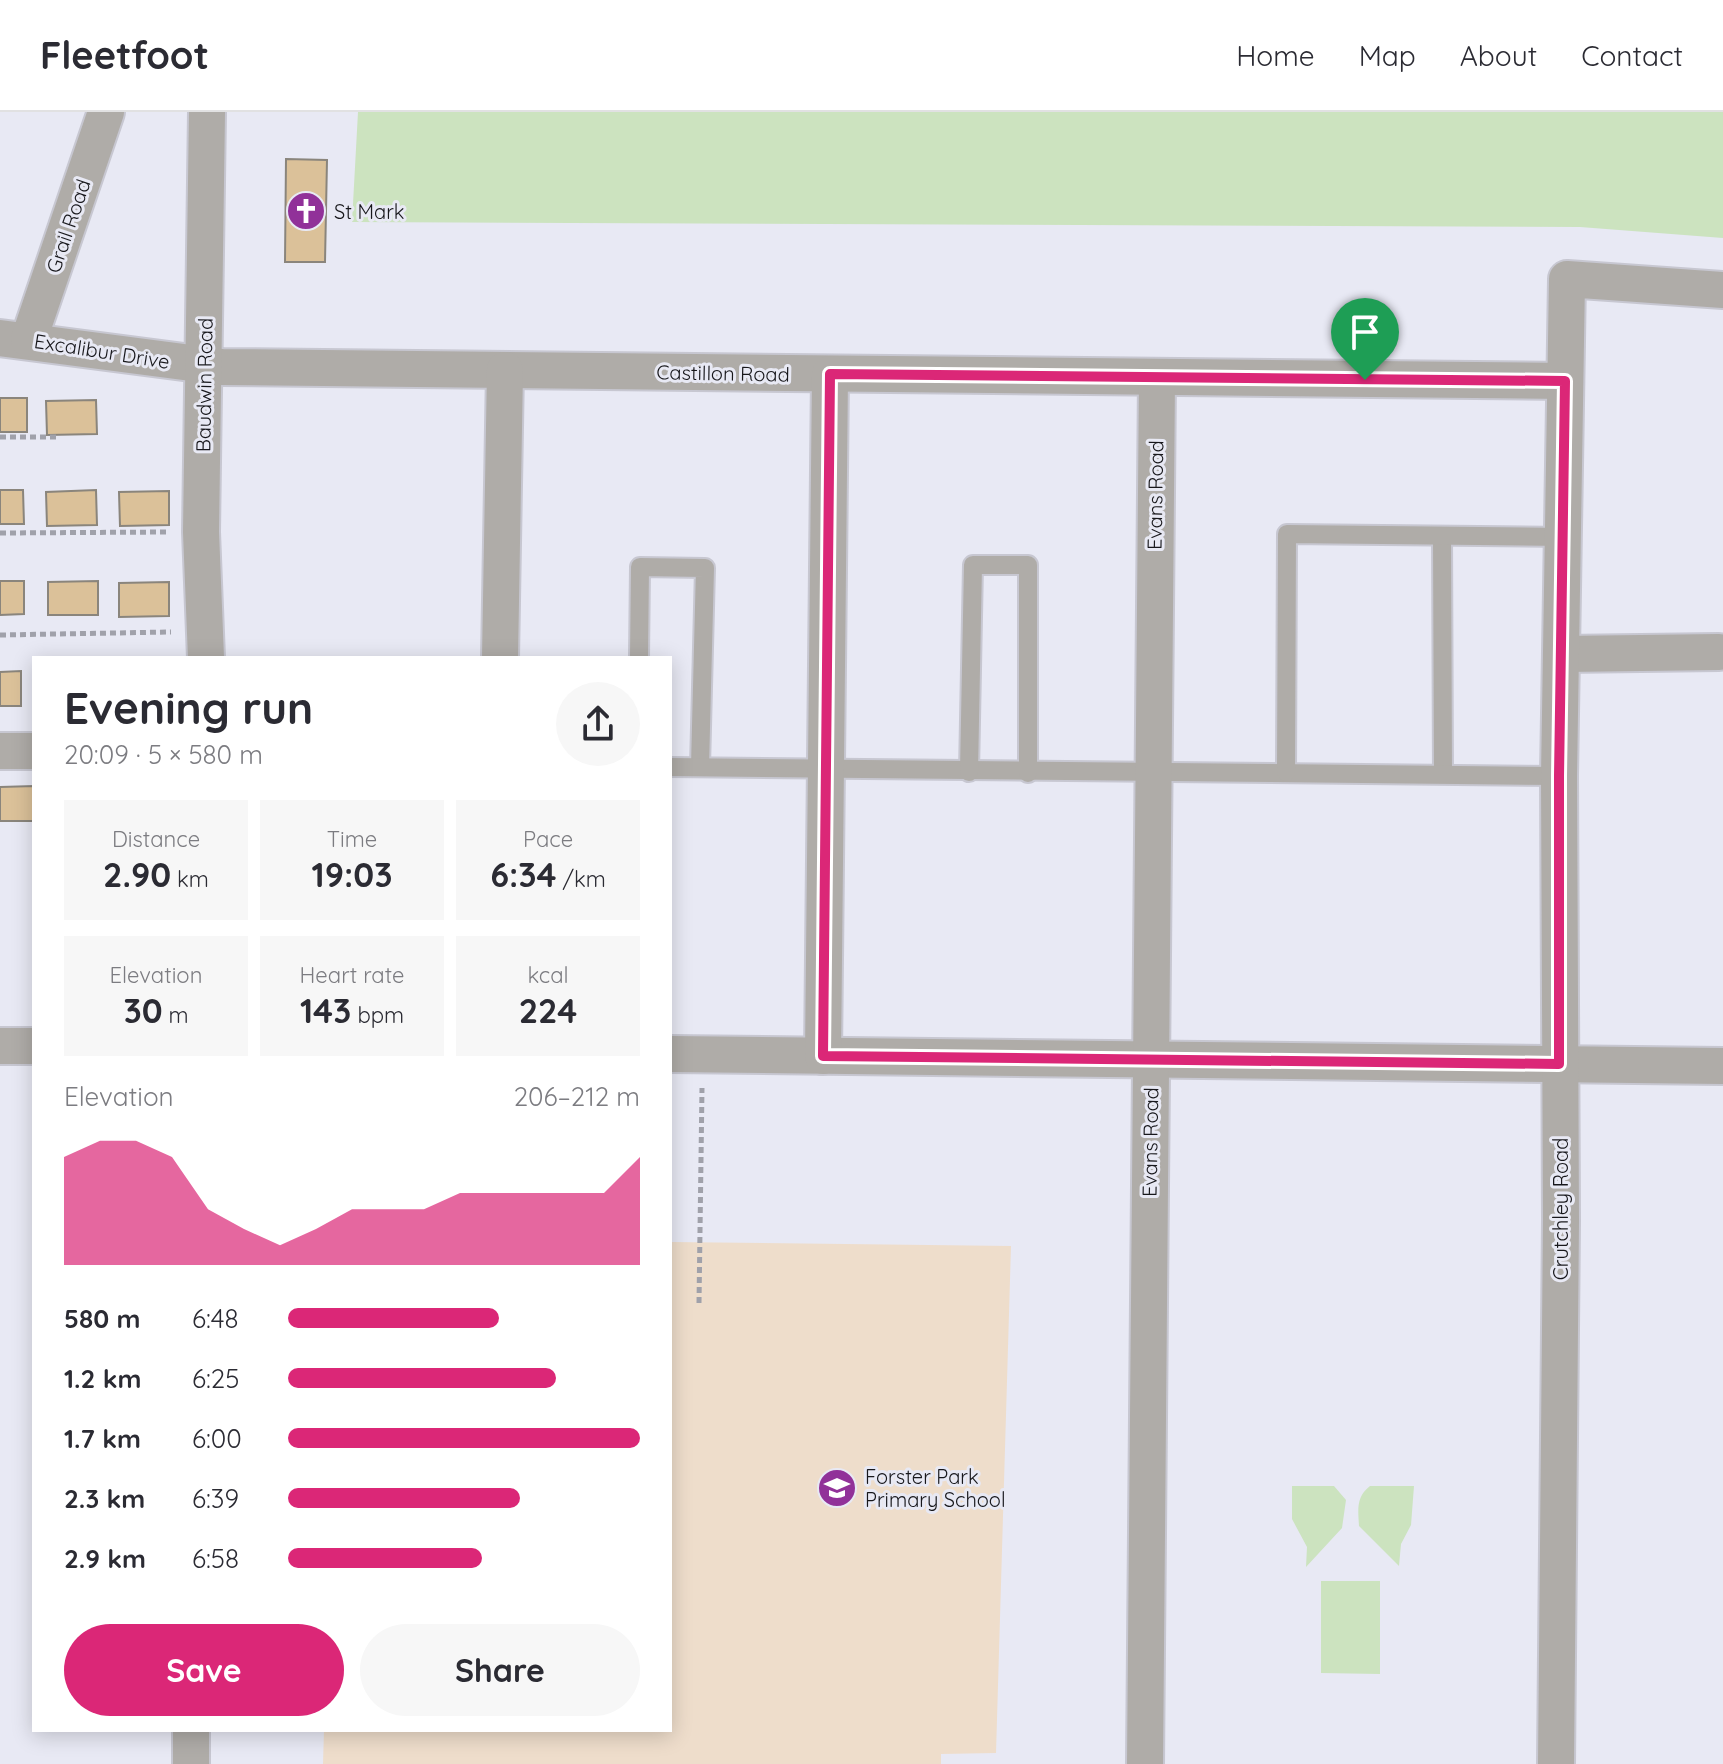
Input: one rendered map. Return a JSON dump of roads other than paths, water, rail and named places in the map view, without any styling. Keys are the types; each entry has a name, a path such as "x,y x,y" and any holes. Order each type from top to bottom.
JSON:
{"street":[{"name":"Grail Road","path":"15,339 106,112"},
{"name":"Baudwin Road","path":"206,645 201,532 207,112"},
{"name":"Crutchley Road","path":"1556,1764 1561,1220 1559,776 1567,279 1723,290"},
{"name":"Excalibur Drive","path":"15,339 205,366"},
{"name":"Castillon Road","path":"205,366 1565,381"},
{"path":"500,656 505,370"},
{"path":"823,1056 830,374"},
{"name":"Evans Road","path":"1145,1764 1157,377"},
{"path":"1563,654 1719,652"},
{"path":"0,751 32,751"},
{"path":"0,1046 32,1046"},
{"path":"686,1054 1723,1066"},
{"path":"191,1732 191,1764"}],"lane":[{"path":"1286,772 1287,534 1564,537"},
{"path":"1442,536 1443,773"},
{"path":"969,772 973,565 1028,565 1028,773"},
{"path":"639,656 640,567 705,568 700,767"},
{"path":"672,767 826,771 1559,776"}],"place":[{"name":"St Mark","path":"306,211"},
{"name":"Forster Park Primary School","path":"837,1488"}]}
